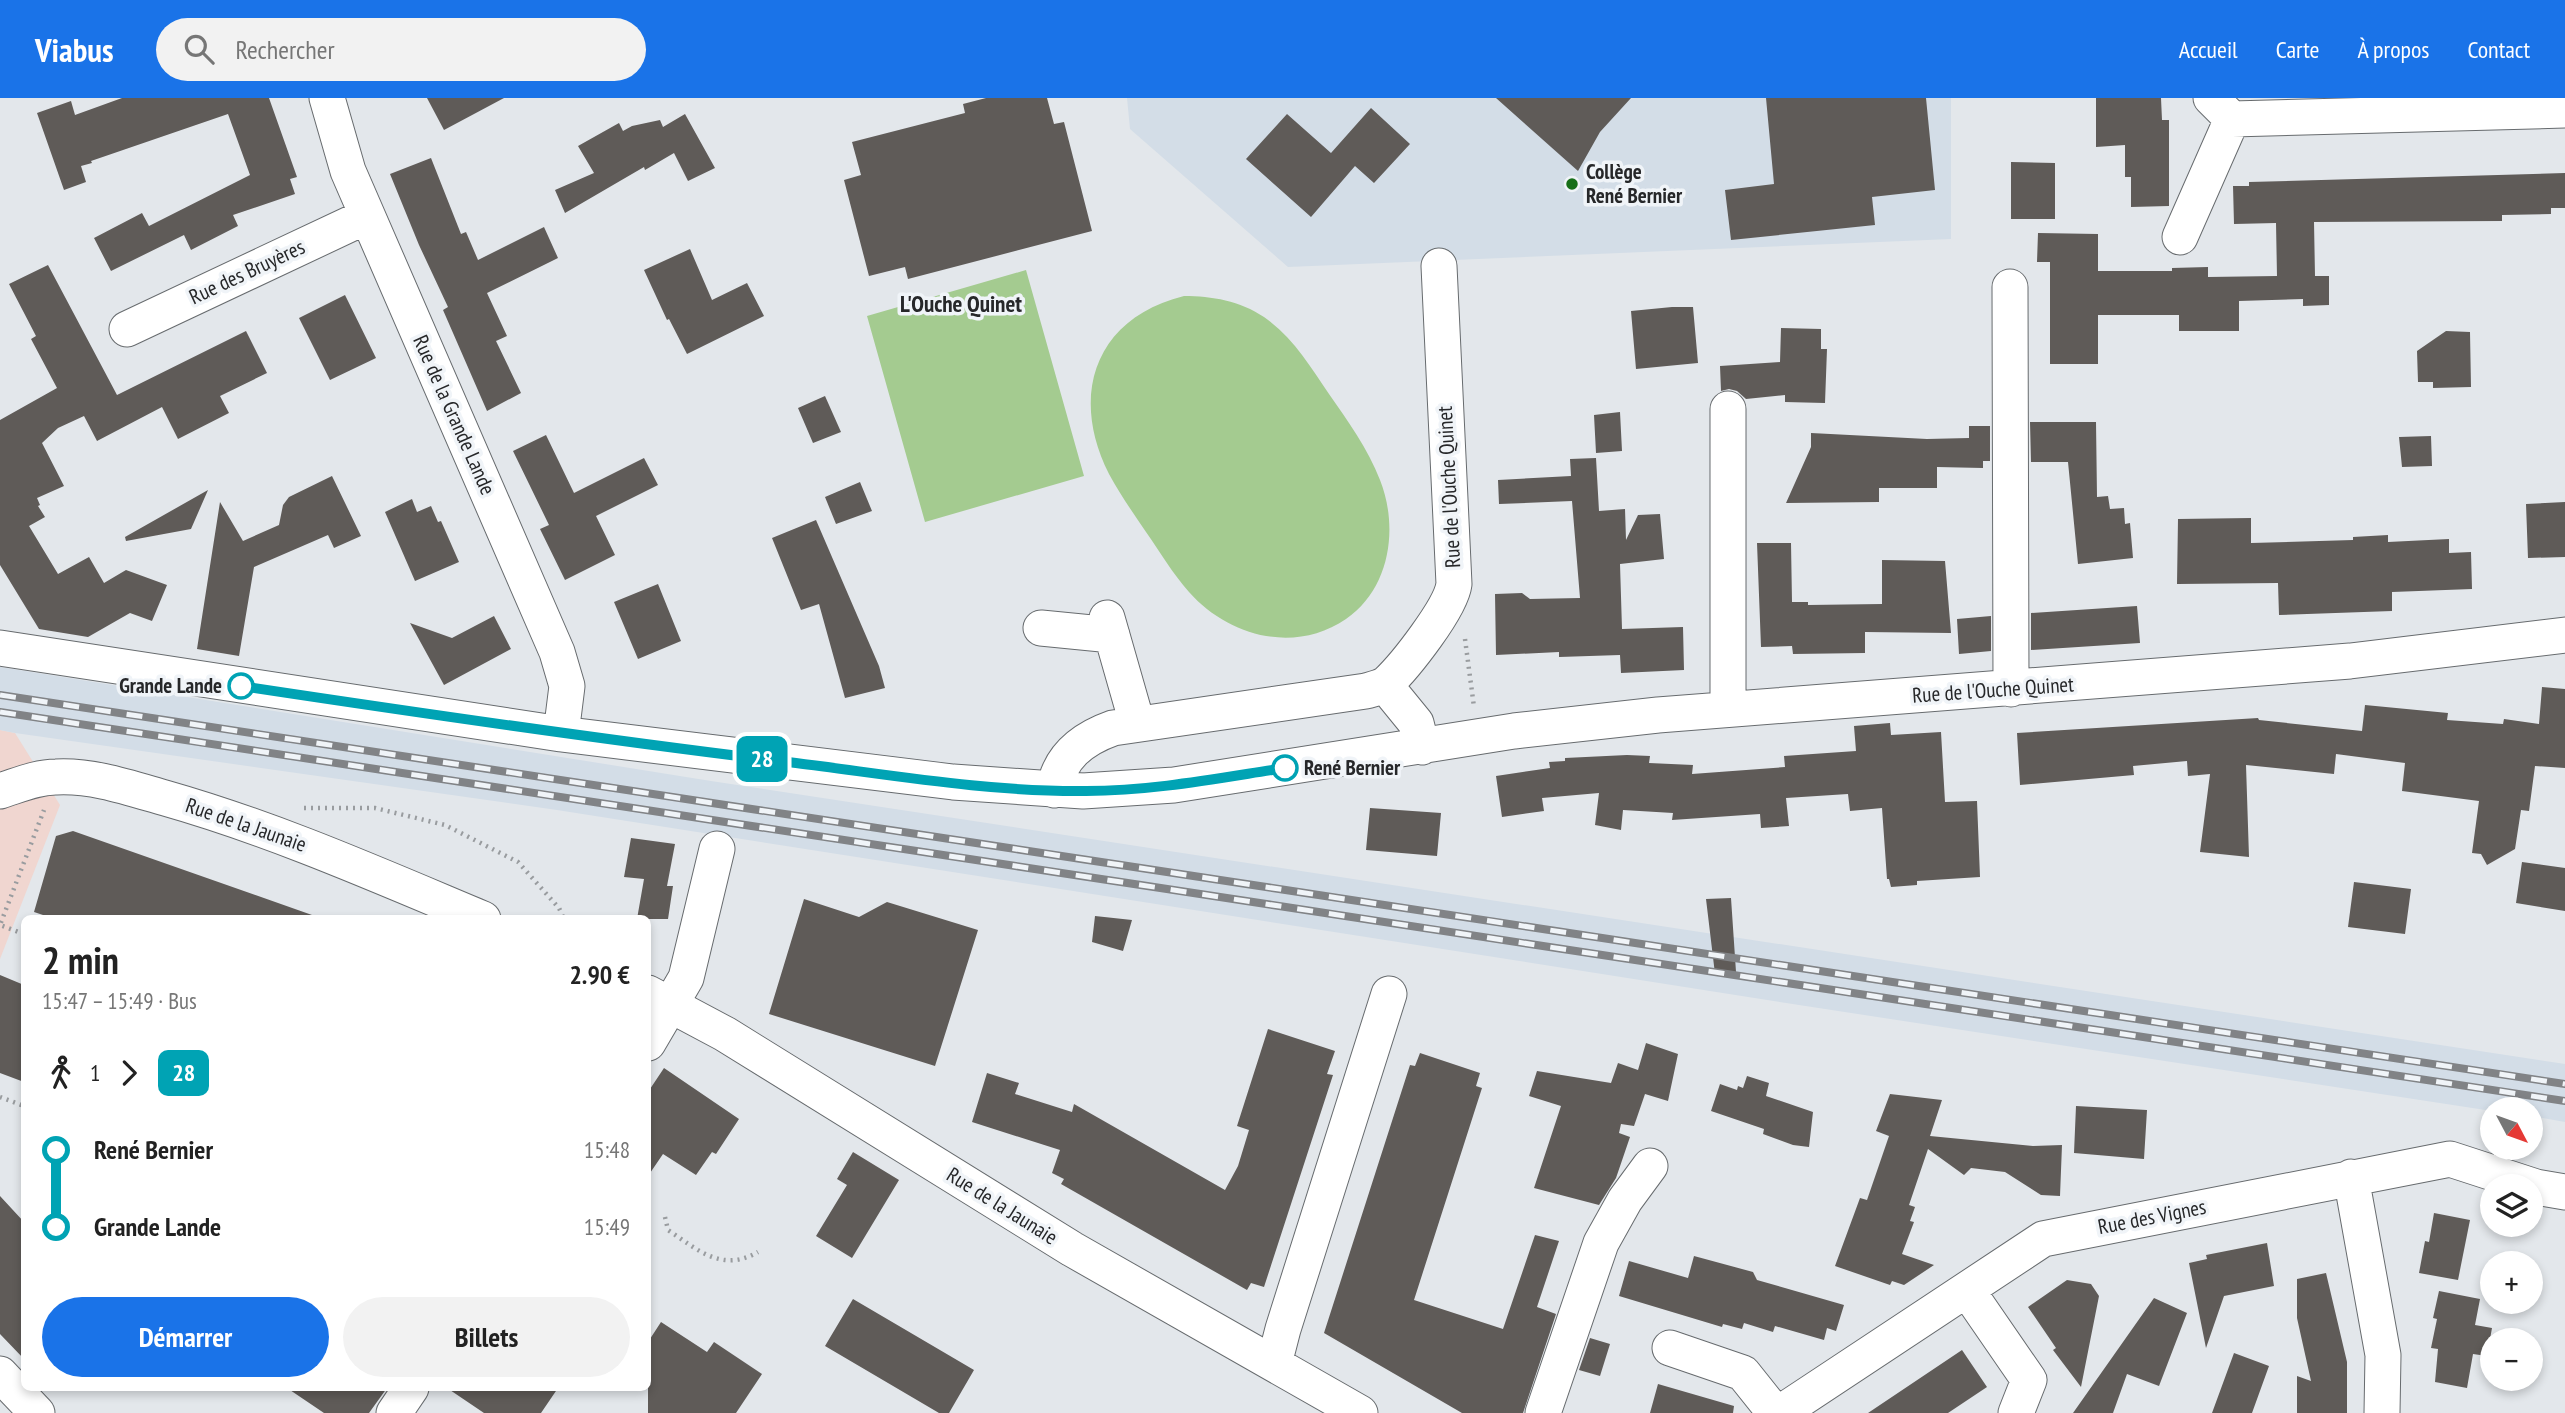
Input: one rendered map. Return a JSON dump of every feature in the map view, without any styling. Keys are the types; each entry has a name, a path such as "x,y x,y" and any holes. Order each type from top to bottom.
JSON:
{"street":[{"name":"Rue de la Grande Lande","path":"327,98 348,171 557,652 566,686 561,734"},
{"path":"2180,237 2222,109 2565,110"},
{"name":"Rue des Bruyères","path":"127,329 367,216"},
{"name":"Rue de l'Ouche Quinet","path":"1385,685 1448,605 1454,584 1439,266"},
{"path":"2010,287 2011,690"},
{"path":"1728,410 1728,709"},
{"path":"1041,628 1110,627 1137,723"},
{"name":"Rue de l'Ouche Quinet","path":"0,649 561,734 953,782 1054,790 1115,791 1163,787 1529,729 1728,709 2011,690 2350,661 2565,635"},
{"path":"1054,790 1056,775 1065,759 1080,744 1102,732 1137,723 1366,691 1385,685 1416,723 1422,747"},
{"name":"Rue de la Jaunaie","path":"0,791 40,778 77,778 107,782 194,807 306,845 473,915"},
{"path":"651,1031 659,999 685,978 717,849"},
{"path":"1275,1364 1285,1321 1389,994"},
{"name":"Rue de la Jaunaie","path":"659,999 725,1034 1072,1249 1360,1413"},
{"name":"Rue des Vignes","path":"1780,1413 2043,1238 2450,1159 2536,1187 2565,1192"},
{"path":"1543,1413 1601,1243 1625,1200 1650,1166"},
{"path":"2351,1177 2383,1355 2382,1413"},
{"path":"1967,1290 2029,1380 2016,1413"},
{"path":"1670,1348 1743,1373 1775,1413"},
{"path":"0,1374 37,1413"},
{"path":"394,1413 409,1391"}],"path":[{"path":"1448,605 1464,628 1478,737"},
{"path":"21,932 0,925 44,809 40,778"},
{"path":"259,829 299,808 375,808 445,825 517,862 559,908 562,915"},
{"path":"0,1097 21,1105"},
{"path":"665,1217 668,1230 706,1255 722,1261 738,1261 758,1252"}],"shaded area":[{"name":"Collège René Bernier","path":"1127,98 1951,98 1951,239 1288,267 1130,129"},
{"path":"0,667 711,781 2565,1064 2565,1122 2543,1118 2543,1097 2480,1097 2480,1109 557,810 0,730"},
{"path":"0,730 15,733 60,805 0,959"}],"green space":[{"path":"1026,270 1084,476 925,522 867,316"},
{"path":"1184,296 1215,298 1236,303 1274,325 1308,363 1370,457 1380,480 1389,518 1387,556 1381,574 1373,591 1361,606 1346,619 1326,630 1306,636 1263,636 1243,630 1205,608 1172,570 1109,474 1097,445 1091,416 1092,389 1098,364 1111,341 1129,322 1154,307"}],"building":[{"path":"122,98 269,98 297,177 290,179 295,194 233,215 238,226 191,250 184,235 111,271 94,238 142,213 149,226 250,175 228,114 91,161 92,163 81,166 86,182 64,190 37,113 71,101 75,115"},
{"path":"427,98 504,98 444,130"},
{"path":"986,98 1047,98 1054,124 1064,122 1092,231 908,279 905,267 869,276 844,180 861,175 852,142 965,113 963,104"},
{"path":"1496,98 1631,98 1600,132 1578,171"},
{"path":"1766,98 1926,98 1935,190 1872,197 1875,225 1731,240 1725,190 1774,184"},
{"path":"2096,98 2161,98 2162,120 2169,120 2169,206 2131,207 2131,177 2125,177 2125,145 2096,147"},
{"path":"1371,108 1410,144 1374,183 1355,166 1311,217 1246,159 1287,114 1331,153"},
{"path":"685,114 715,168 688,181 674,153 645,170 644,167 565,213 555,190 594,173 578,146 619,123 623,131 632,126 660,120 663,127"},
{"path":"431,158 461,234 466,232 478,260 544,227 558,258 487,293 507,336 496,341 521,393 487,411 443,310 448,307 390,174"},
{"path":"2011,162 2055,163 2055,219 2011,219"},
{"path":"2565,173 2565,208 2551,208 2551,214 2502,215 2502,221 2314,222 2315,276 2329,276 2329,305 2303,306 2303,299 2239,301 2239,331 2179,331 2179,315 2098,315 2098,364 2050,364 2050,262 2037,262 2038,233 2098,234 2098,271 2172,271 2172,268 2208,267 2208,277 2277,276 2276,223 2234,224 2233,186 2249,186 2249,182"},
{"path":"690,249 712,300 747,283 764,316 687,354 669,319 667,320 644,270"},
{"path":"48,265 117,395 246,331 267,373 220,396 229,413 178,439 162,407 97,441 84,416 58,428 42,443 64,486 37,498 40,505 38,506 45,517 29,526 58,574 89,557 104,583 126,570 167,585 152,621 130,613 88,637 39,629 0,565 0,420 57,388 31,339 36,336 9,284"},
{"path":"345,295 376,358 330,380 299,318"},
{"path":"1693,307 1698,363 1636,369 1631,311"},
{"path":"1781,328 1821,329 1821,349 1827,349 1825,403 1785,402 1785,395 1746,399 1737,391 1721,391 1720,366 1780,362"},
{"path":"2446,331 2470,332 2471,387 2433,388 2433,382 2418,382 2417,351"},
{"path":"825,396 841,432 813,443 798,408"},
{"path":"1620,412 1622,451 1596,453 1594,415"},
{"path":"2030,422 2096,422 2097,497 2108,496 2110,509 2124,508 2125,524 2130,523 2133,558 2078,564 2068,462 2031,462"},
{"path":"1969,426 1990,426 1990,461 1983,461 1983,468 1937,467 1937,488 1879,488 1879,502 1786,503 1811,447 1811,433 1927,439 1969,438"},
{"path":"546,435 574,493 644,458 658,485 596,516 615,555 565,580 540,529 549,525 513,451"},
{"path":"2431,436 2432,466 2402,467 2399,437"},
{"path":"1596,458 1599,511 1625,509 1626,540 1638,515 1660,514 1664,559 1620,564 1622,629 1683,627 1684,670 1621,673 1620,655 1559,657 1559,652 1496,655 1495,594 1522,593 1530,599 1580,598 1572,501 1499,504 1498,480 1571,476 1570,459"},
{"path":"332,476 361,536 334,548 328,535 254,567 239,656 197,649 220,502 243,541 279,525 283,505 289,497"},
{"path":"860,482 872,511 836,524 825,497"},
{"path":"208,490 191,529 126,541 125,537"},
{"path":"412,499 417,512 431,506 438,522 441,521 459,562 415,581 385,512"},
{"path":"2565,502 2565,557 2528,558 2526,504"},
{"path":"2251,518 2251,543 2353,540 2353,537 2388,535 2388,542 2449,539 2449,553 2471,552 2472,589 2392,592 2392,611 2279,615 2278,583 2177,584 2178,519"},
{"path":"816,520 879,666 885,688 845,698 819,604 801,610 772,538"},
{"path":"1757,543 1791,543 1792,602 1808,602 1808,605 1882,604 1882,560 1945,561 1951,633 1865,632 1865,653 1793,654 1792,646 1761,647"},
{"path":"658,584 681,641 638,659 614,602"},
{"path":"2137,606 2140,643 2031,650 2031,613"},
{"path":"494,616 511,649 444,685 410,623 452,638"},
{"path":"1991,616 1991,651 1959,654 1957,619"},
{"path":"2542,687 2565,689 2565,768 2535,766 2529,811 2521,810 2515,849 2487,865 2481,854 2472,853 2479,801 2402,791 2405,763 2336,754 2334,774 2246,765 2249,857 2200,852 2210,774 2188,776 2187,761 2133,766 2134,775 2020,785 2017,733 2258,718 2362,731 2365,705 2448,713 2447,720 2503,724 2504,719 2539,724"},
{"path":"1890,723 1891,735 1941,732 1945,802 1977,801 1980,877 1917,881 1917,885 1891,887 1887,879 1882,808 1850,811 1848,794 1786,798 1789,826 1761,828 1760,814 1672,820 1673,813 1623,810 1621,830 1595,825 1599,793 1542,798 1544,811 1502,817 1496,776 1550,768 1549,762 1565,761 1565,758 1650,756 1649,763 1693,765 1692,774 1785,767 1784,756 1856,751 1854,726"},
{"path":"1370,808 1441,813 1437,856 1366,850"},
{"path":"73,831 312,915 43,915 34,912 56,836"},
{"path":"631,838 675,844 667,886 673,886 668,919 651,919 651,915 638,915 644,879 624,877"},
{"path":"2522,862 2565,868 2565,911 2516,903"},
{"path":"2354,882 2411,889 2405,934 2348,927"},
{"path":"1731,898 1736,972 1715,974 1706,899"},
{"path":"804,899 859,917 887,902 978,930 935,1066 769,1014"},
{"path":"1095,916 1132,920 1123,951 1092,942"},
{"path":"0,975 21,984 21,1081 0,1073"},
{"path":"1268,1029 1335,1051 1327,1074 1333,1075 1264,1287 1251,1283 1247,1290 1061,1184 1064,1179 1052,1173 1060,1150 972,1122 987,1073 1019,1083 1015,1094 1072,1112 1074,1104 1225,1190 1238,1166 1249,1130 1237,1126"},
{"path":"1646,1043 1678,1054 1668,1101 1645,1094 1634,1126 1621,1124 1619,1133 1630,1137 1616,1178 1599,1205 1534,1188 1561,1106 1529,1096 1537,1071 1611,1083 1618,1063 1638,1070"},
{"path":"1420,1053 1480,1073 1476,1086 1482,1088 1414,1300 1503,1329 1535,1235 1559,1241 1537,1307 1556,1314 1523,1413 1462,1413 1324,1333 1410,1065 1415,1066"},
{"path":"664,1068 739,1119 716,1154 712,1152 696,1175 663,1154 651,1172 651,1088"},
{"path":"1747,1076 1769,1083 1766,1096 1813,1112 1809,1147 1793,1145 1763,1134 1764,1129 1711,1111 1720,1084 1737,1090 1738,1086 1743,1088"},
{"path":"1890,1094 1942,1100 1930,1136 2033,1146 2062,1145 2060,1196 2041,1195 2005,1172 1971,1168 1964,1175 1928,1149 1909,1205 1915,1207 1910,1221 1914,1222 1902,1254 1934,1265 1904,1285 1892,1281 1890,1285 1835,1266 1860,1198 1867,1200 1889,1136 1876,1131"},
{"path":"2076,1106 2147,1110 2144,1159 2074,1153"},
{"path":"853,1152 899,1180 852,1258 816,1236 847,1185 837,1179"},
{"path":"0,1196 21,1219 21,1356 0,1334"},
{"path":"2434,1213 2470,1220 2458,1280 2419,1273 2425,1241 2429,1242"},
{"path":"2267,1243 2274,1286 2224,1296 2206,1348 2189,1263 2207,1259 2206,1255"},
{"path":"1694,1256 1753,1272 1757,1280 1844,1305 1836,1331 1827,1328 1824,1340 1775,1326 1773,1332 1744,1323 1742,1329 1723,1324 1722,1327 1619,1296 1629,1261 1688,1278"},
{"path":"2326,1273 2347,1362 2347,1413 2297,1413 2297,1376 2311,1381 2297,1318 2297,1279"},
{"path":"2067,1280 2091,1284 2099,1296 2081,1387 2053,1350 2056,1348 2028,1307"},
{"path":"2439,1291 2480,1299 2475,1325 2492,1328 2480,1328 2480,1355 2473,1354 2467,1388 2435,1382 2438,1349 2431,1348 2437,1319 2433,1318"},
{"path":"2154,1298 2187,1313 2159,1386 2127,1374 2113,1413 2073,1413"},
{"path":"853,1299 974,1370 949,1413 939,1413 825,1346"},
{"path":"661,1322 707,1352 714,1342 762,1374 736,1413 648,1413 648,1391 651,1391 651,1337"},
{"path":"1590,1338 1610,1344 1600,1376 1579,1370"},
{"path":"1962,1350 1987,1387 1948,1413 1868,1413"},
{"path":"2234,1353 2269,1366 2252,1413 2212,1413"},
{"path":"1658,1384 1734,1406 1733,1413 1650,1413"},
{"path":"291,1391 385,1391 369,1413 324,1413"},
{"path":"451,1391 556,1391 541,1413 484,1413"}],"railway":[{"path":"0,695 2565,1084"},
{"path":"0,712 2565,1101"}],"bus line":[{"name":"28","path":"241,686 561,734 953,782 1054,790 1141,789 1285,768"}],"place":[{"name":"Collège René Bernier","path":"1572,184"},
{"name":"Grande Lande","path":"241,686"},
{"name":"René Bernier","path":"1285,768"}],"district":[{"name":"L'Ouche Quinet","path":"961,304"}]}
